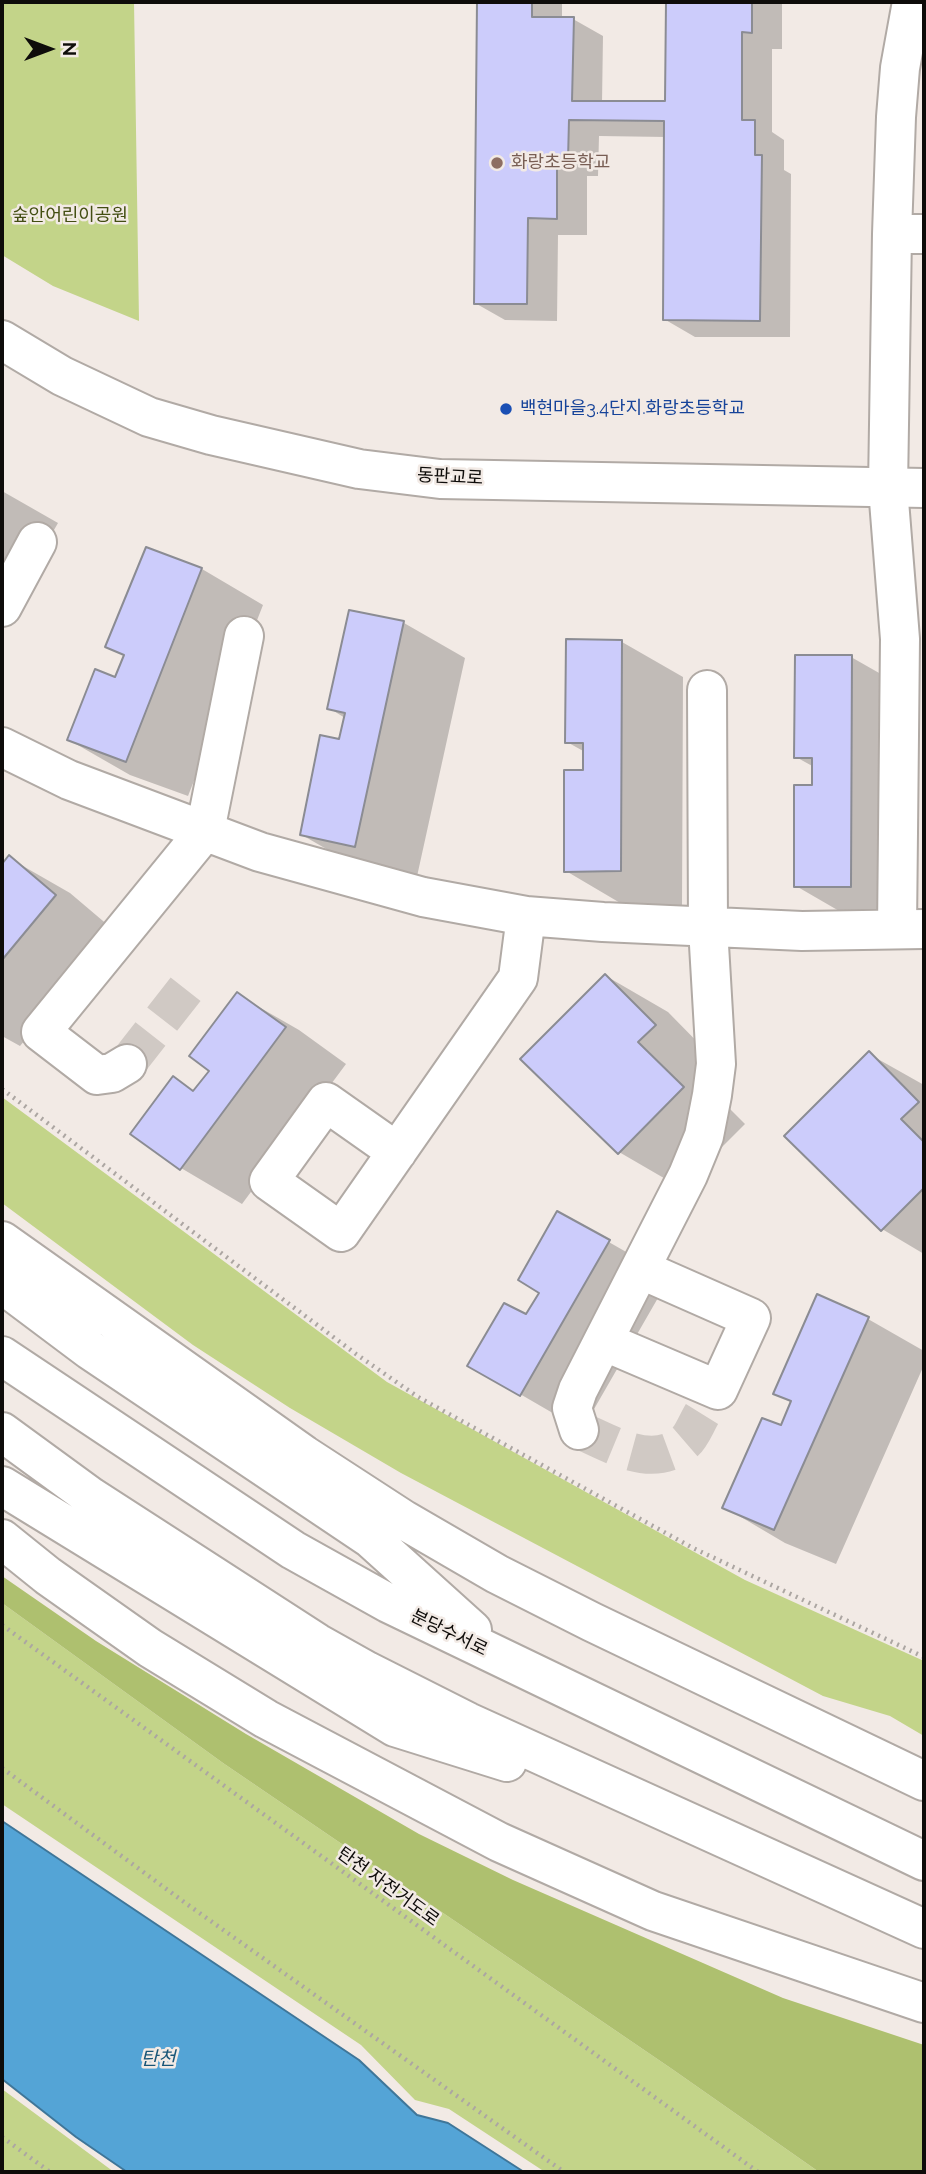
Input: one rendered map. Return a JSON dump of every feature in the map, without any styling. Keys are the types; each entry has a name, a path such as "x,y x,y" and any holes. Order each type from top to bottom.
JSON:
{"main road":[{"path":"2,747 69,780 260,852 423,897 526,916 708,928 802,931 911,929 900,639 906,488 908,234 896,117 900,68 912,2"},
{"name":"동판교로","path":"2,340 62,376 149,417 211,435 359,469 440,479 906,488"},
{"path":"2,607 37,542"},
{"path":"127,1064 112,1073 97,1075 41,1031 205,831 244,636"},
{"path":"579,1430 572,1408 578,1390 688,1175 704,1136 712,1095 716,1064 708,928 707,690"},
{"path":"397,1152 517,978 526,916"},
{"path":"2,1241 304,1455 404,1520 497,1574 924,1781"},
{"path":"603,1341 718,1390 751,1318 639,1269"},
{"path":"2,1284 90,1350 370,1538 504,1659"},
{"name":"분당수서로","path":"2,1356 293,1550 388,1603 924,1861"},
{"path":"2,1432 91,1497 317,1643 367,1671 468,1722 924,1929"},
{"path":"2,1486 395,1727 670,1812"},
{"path":"2,1539 48,1576 150,1648 254,1712 499,1842 653,1911 924,2003"},
{"path":"743,1693 794,1735 924,1806"},
{"path":"886,1991 924,1994"}],"path":[{"path":"2,1089 356,1354 418,1397 693,1548 924,1657"},
{"name":"탄천 자전거도로","path":"2,1625 758,2172"},
{"path":"2,1768 184,1902 564,2172"},
{"path":"2,2137 50,2172"}],"green space":[{"name":"숲안어린이공원","path":"2,2 134,2 139,321 53,286 2,255"},
{"path":"2,1097 387,1382 745,1580 924,1661 924,1736 890,1716 823,1696 401,1473 290,1408 193,1345 2,1203"},
{"path":"2,1576 96,1641 246,1734 419,1834 513,1880 783,1998 924,2045 924,2172 819,2172 223,1763 2,1603"},
{"path":"2,1603 223,1763 819,2172 545,2172 449,2109 415,2100 361,2045 2,1804"},
{"path":"2,2089 114,2172 2,2172"}],"water":[{"name":"탄천","path":"2,1821 359,2060 417,2115 448,2123 524,2172 127,2172 76,2137 2,2079"}],"building":[{"path":"477,2 532,2 532,17 574,17 572,101 665,101 666,2 752,2 752,33 742,32 742,120 755,120 755,155 762,155 760,321 663,320 664,121 569,120 568,160 557,160 557,219 528,218 527,304 474,304"},
{"path":"146,547 202,568 126,762 67,740 95,669 115,677 124,655 105,647"},
{"path":"349,610 404,621 355,847 300,835 320,735 339,739 345,713 327,709"},
{"path":"566,639 622,640 621,871 564,872 564,770 583,770 583,743 565,743"},
{"path":"795,655 852,655 851,887 794,887 794,785 812,785 812,758 794,758"},
{"path":"9,855 56,895 2,960 2,864"},
{"path":"605,974 656,1025 638,1042 684,1087 618,1154 520,1059"},
{"path":"237,992 286,1027 180,1170 130,1134 173,1076 193,1091 209,1071 189,1056"},
{"path":"869,1051 919,1102 901,1119 924,1142 924,1188 881,1231 784,1136"},
{"path":"557,1211 610,1240 520,1396 467,1366 504,1303 526,1314 539,1293 518,1280"},
{"path":"817,1294 869,1317 774,1530 722,1508 762,1418 781,1425 791,1401 773,1394"}],"tunnel":[{"path":"127,1064 196,976"},
{"path":"579,1430 632,1452 660,1454 685,1442 702,1414"}],"place":[{"name":"화랑초등학교","path":"497,163"},
{"name":"백현마을3.4단지.화랑초등학교","path":"506,409"}]}
